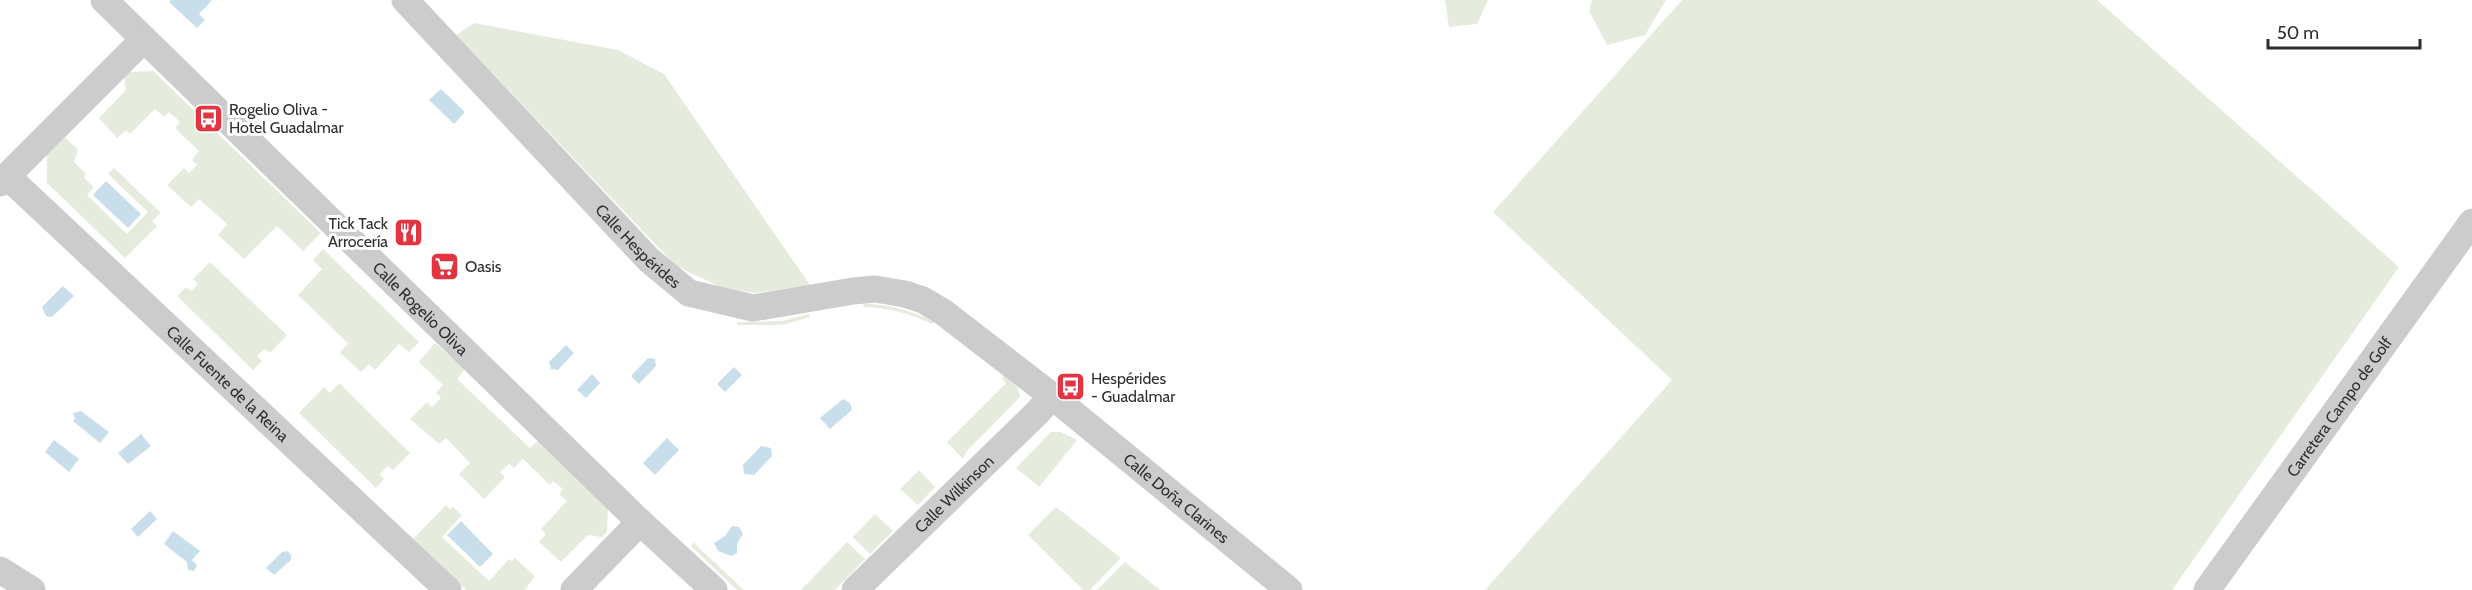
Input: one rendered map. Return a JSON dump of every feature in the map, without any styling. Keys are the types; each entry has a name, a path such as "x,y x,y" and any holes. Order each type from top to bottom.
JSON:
{"street":[{"name":"Calle Rogelio Oliva","path":"104,0 640,522 714,590"},
{"name":"Calle Hespérides","path":"405,0 649,260 689,293 753,308 853,291 875,289 905,294 924,300 943,312 1057,401"},
{"path":"4,180 144,39"},
{"name":"Calle Fuente de la Reina","path":"4,180 448,590"},
{"name":"Carretera Campo de Golf","path":"2207,590 2472,222"},
{"name":"Calle Wilkinson","path":"855,590 1038,412 1057,401"},
{"name":"Calle Doña Clarines","path":"1057,401 1289,590"},
{"path":"574,590 640,522"},
{"path":"0,570 32,590"}],"green space":[{"path":"1445,0 1488,0 1477,24 1449,27"},
{"path":"1592,0 1666,0 1645,35 1607,45 1589,11"},
{"path":"1682,0 2097,0 2399,267 2172,590 1485,590 1672,380 1493,212"},
{"path":"474,23 618,50 664,74 810,285 755,293 723,288 676,266 456,35"},
{"path":"153,71 321,233 303,251 277,226 244,259 218,235 227,224 199,199 191,207 167,185 184,168 189,173 197,165 192,160 199,151 175,128 180,122 169,112 164,117 155,109 130,134 126,130 117,138 99,118 126,90 124,77 130,72"},
{"path":"64,137 78,149 74,162 86,174 84,178 94,187 87,195 127,234 148,212 108,174 114,168 161,213 152,221 157,226 125,258 47,183 47,154"},
{"path":"323,249 419,342 409,352 399,344 375,370 369,364 361,372 340,353 348,343 298,295 322,269 313,260"},
{"path":"210,262 287,335 270,353 265,349 257,356 262,361 253,370 177,296 186,287 191,291 198,284 193,279"},
{"path":"863,303 900,309 934,322 932,324 890,310 864,307"},
{"path":"809,314 810,317 783,325 737,325 737,322 782,321"},
{"path":"435,343 465,369 457,379 530,448 538,441 608,506 607,532 602,537 588,535 561,562 539,542 546,534 541,529 567,501 559,494 563,489 553,481 550,485 523,459 514,468 509,464 500,472 505,477 484,499 459,474 470,463 446,438 439,444 410,419 427,402 432,407 441,398 436,393 443,385 419,362"},
{"path":"1004,375 1017,387 1020,397 966,452 963,459 947,442 1006,383 1002,378"},
{"path":"339,383 410,453 393,470 388,466 380,474 384,479 376,488 299,413 324,387 330,393"},
{"path":"1051,432 1061,432 1077,440 1039,487 1016,468"},
{"path":"919,470 935,487 918,505 900,489"},
{"path":"446,505 450,509 453,507 462,515 442,537 489,581 509,559 512,561 515,558 535,576 525,590 466,590 413,539"},
{"path":"1056,507 1121,558 1090,590 1083,590 1028,535"},
{"path":"875,514 893,531 870,554 853,537"},
{"path":"694,542 744,590 737,590 691,546"},
{"path":"847,542 865,559 835,590 801,590"},
{"path":"1125,562 1160,590 1097,590"}],"water":[{"path":"171,0 212,0 199,14 205,20 197,28 169,2"},
{"path":"441,89 465,112 454,124 429,100"},
{"path":"106,181 141,214 128,228 93,195"},
{"path":"63,286 74,296 52,317 46,316 42,307"},
{"path":"566,345 574,353 558,370 551,369 549,362"},
{"path":"648,358 655,359 656,366 639,384 631,376"},
{"path":"734,367 742,375 725,392 717,384"},
{"path":"592,374 600,383 586,398 577,390"},
{"path":"843,399 850,403 852,410 830,429 820,418"},
{"path":"81,411 109,432 100,443 73,421 75,419 73,413"},
{"path":"141,434 151,446 128,464 118,453"},
{"path":"667,438 679,450 655,475 643,463"},
{"path":"54,440 79,459 69,472 45,452"},
{"path":"761,446 771,448 772,456 754,475 744,474 743,465"},
{"path":"150,511 157,519 138,537 131,529"},
{"path":"461,521 493,554 480,567 447,535"},
{"path":"732,526 739,527 743,534 737,544 737,553 731,556 718,551 714,543 725,536"},
{"path":"173,531 200,551 192,560 197,565 194,571 188,570 187,562 164,544"},
{"path":"288,551 291,560 274,575 266,568 282,552"}],"place":[{"name":"Rogelio Oliva - Hotel Guadalmar","path":"208,118"},
{"name":"Tick Tack Arrocería","path":"409,232"},
{"name":"Oasis","path":"444,266"},
{"name":"Hespérides - Guadalmar","path":"1070,387"}]}
